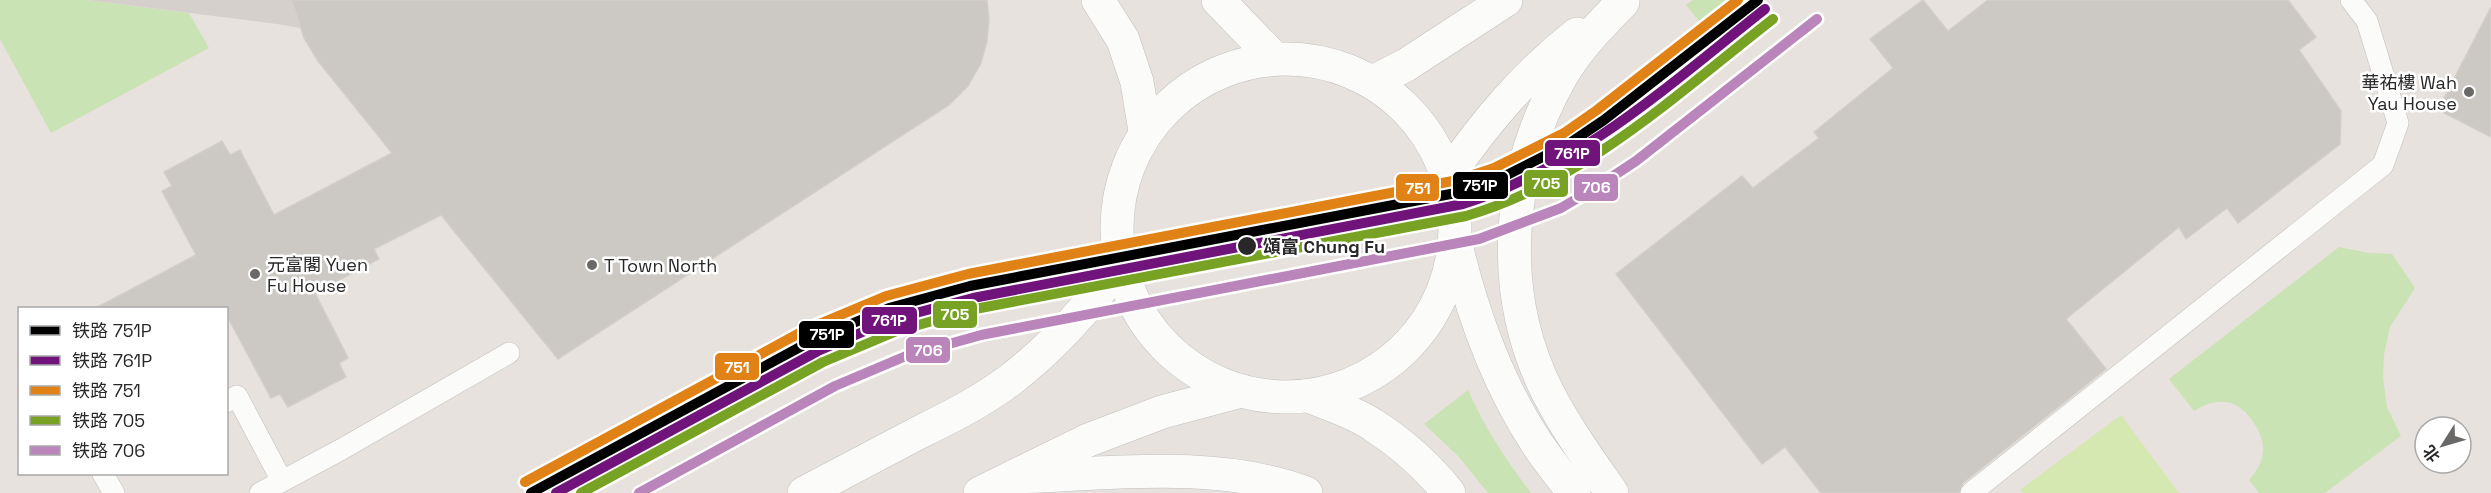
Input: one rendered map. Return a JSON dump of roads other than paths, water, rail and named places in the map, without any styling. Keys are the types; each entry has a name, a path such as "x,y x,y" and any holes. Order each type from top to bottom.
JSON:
{"main road":[{"path":"1098,0 1123,40 1137,82 1145,131"},
{"path":"1218,0 1274,58"},
{"path":"1373,82 1406,65 1506,0"},
{"path":"1448,176 1479,131 1515,89 1548,57 1624,1"},
{"path":"1612,493 1548,393 1533,356 1518,299 1514,250 1516,204 1526,158 1541,114 1563,74 1590,35 1624,1"},
{"path":"1455,242 1446,287 1424,327 1392,360 1353,384 1309,396 1275,397 1241,392 1207,378 1177,357 1152,330 1132,299 1120,264 1116,220 1126,175 1145,131 1180,94 1225,69 1274,58 1305,59 1340,67 1373,82 1405,107 1430,139 1448,176 1454,209 1455,242 1484,343 1506,391 1538,445 1574,493"},
{"path":"804,493 974,404 1008,381 1040,356 1069,327 1096,297 1120,264"},
{"path":"980,493 1097,436 1162,412 1241,392"},
{"path":"1309,396 1372,424 1405,449 1436,477 1449,493"},
{"path":"1013,477 1194,471 1244,476 1306,493"}],"lane":[{"path":"1971,493 2383,165 2398,123 2367,21 2351,0"},
{"path":"260,493 509,353"},
{"path":"228,401 237,396 282,481"},
{"path":"104,475 114,493"}],"rail line":[{"name":"751","path":"525,482 807,329 886,296 968,274 1458,180 1494,168 1564,133 1738,0"},
{"name":"751P","path":"531,493 813,340 889,308 970,286 1461,192 1499,179 1570,143 1604,120 1758,0"},
{"name":"761P","path":"556,493 818,351 893,319 973,298 1463,204 1506,188 1585,146 1623,120 1765,9"},
{"name":"705","path":"581,493 823,362 897,331 975,309 1466,216 1509,201 1590,158 1628,132 1773,19"},
{"name":"706","path":"639,493 835,386 906,356 981,335 1479,239 1561,208 1636,161 1817,19"}],"place":[{"name":"華祐樓 Wah Yau House","path":"2469,92"},
{"name":"頌富 Chung Fu","path":"1247,246"},
{"name":"T Town North","path":"592,265"},
{"name":"元富閣 Yuen Fu House","path":"255,274"}]}
